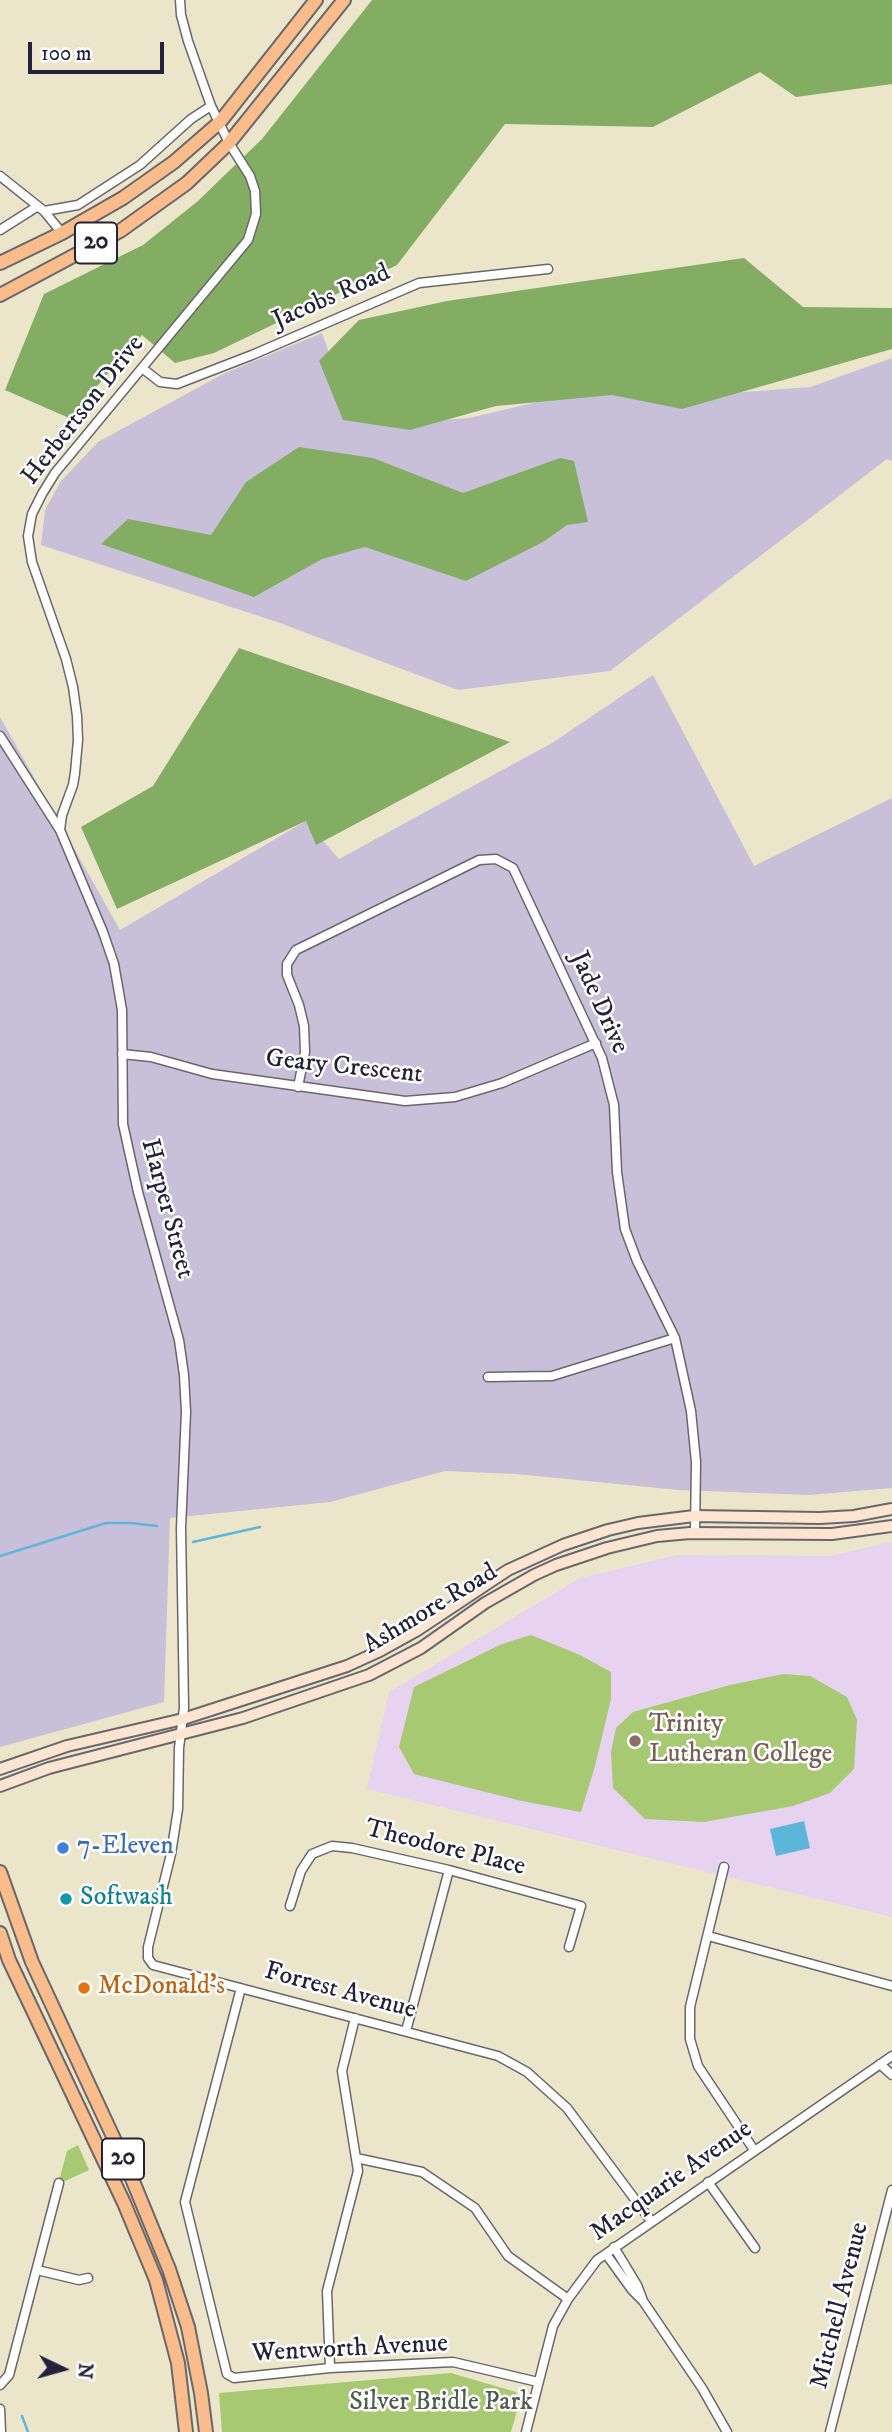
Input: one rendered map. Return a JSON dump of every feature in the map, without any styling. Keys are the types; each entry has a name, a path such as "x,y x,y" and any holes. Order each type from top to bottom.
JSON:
{"main road":[{"name":"20","path":"0,263 62,233 123,198 164,169 220,122 316,0"},
{"name":"20","path":"0,295 120,231 187,183 229,143 344,0"},
{"name":"Ashmore Road","path":"0,1769 6,1763 183,1719 327,1673 380,1651 416,1631 500,1575 563,1545 638,1523 694,1516 854,1516 892,1509"},
{"name":"Ashmore Road","path":"6,1784 49,1768 243,1718 369,1675 421,1648 485,1603 555,1565 628,1542 695,1532 820,1534 892,1526"},
{"path":"0,1796 6,1784"},
{"name":"20","path":"0,1872 38,1975 128,2169 169,2269 188,2327 206,2432"},
{"name":"20","path":"0,1933 9,1960 124,2203 156,2280 178,2363 186,2432"}],"street":[{"name":"Herbertson Drive","path":"60,830 62,815 73,785 78,740 73,687 66,659 32,562 28,536 32,514 55,473 248,240 257,203 250,176 229,143 211,106 188,41 180,0"},
{"path":"0,230 41,209 78,205 140,165 191,119 211,106"},
{"path":"0,176 41,209 62,233"},
{"name":"Jacobs Road","path":"142,368 160,382 177,384 252,355 419,283 548,269"},
{"name":"Harper Street","path":"0,736 60,830 114,964 121,1010 123,1124 129,1158 178,1340 184,1375 186,1412 181,1528 183,1719"},
{"name":"Jade Drive","path":"298,1087 304,1052 304,1026 299,1004 287,975 287,964 296,950 479,860 496,859 513,868 597,1043 614,1105 617,1172 625,1228 636,1261 675,1338 691,1411 696,1462 695,1532"},
{"name":"Geary Crescent","path":"122,1054 151,1057 212,1074 405,1101 455,1097 502,1083 597,1043"},
{"path":"488,1377 552,1376 675,1338"},
{"name":"Forrest Avenue","path":"183,1719 177,1825 148,1947 148,1958 153,1965 498,2056 527,2072 567,2108 651,2221"},
{"name":"Theodore Place","path":"290,1906 301,1871 312,1854 332,1846 352,1848 449,1870 582,1906 569,1947"},
{"path":"724,1867 690,2007 690,2039 698,2066 754,2150"},
{"path":"406,2031 449,1870"},
{"path":"708,1937 892,1986"},
{"name":"Wentworth Avenue","path":"241,1988 185,2202 227,2374 234,2378 330,2368 453,2362 538,2382"},
{"path":"330,2368 327,2291 358,2171 342,2071 355,2018"},
{"name":"Macquarie Avenue","path":"526,2432 553,2326 597,2260 892,2056"},
{"path":"880,2064 892,2075"},
{"path":"356,2158 422,2172 475,2208 508,2256 568,2300"},
{"path":"708,2182 755,2248"},
{"path":"0,2385 9,2375 59,2183"},
{"name":"Mitchell Avenue","path":"830,2432 892,2190"},
{"path":"614,2247 637,2285 643,2301"},
{"path":"606,2253 643,2301 702,2388 727,2432"},
{"path":"37,2270 79,2280 88,2278"},
{"path":"0,2409 1,2432"}],"shaded area":[{"path":"322,333 351,415 403,423 469,418 601,387 678,397 810,387 892,358 892,461 887,459 610,671 458,690 277,622 41,545 45,510 61,481 98,442 223,374"},
{"path":"653,675 754,866 892,798 892,1488 809,1495 679,1490 516,1474 445,1471 330,1502 170,1518 164,1702 0,1747 0,717 120,930 306,821 339,859 552,743"},
{"name":"Trinity Lutheran College","path":"892,1542 892,1917 367,1789 389,1692 580,1578 678,1555 829,1556"}],"green space":[{"path":"372,0 892,0 892,84 796,97 760,72 653,127 505,124 397,265 214,353 175,363 142,335 69,418 5,390 44,294 143,245 198,201 262,139"},
{"path":"744,258 803,307 892,308 892,349 682,409 612,395 496,406 410,430 343,420 319,361 359,320 447,301"},
{"path":"299,447 373,458 463,493 560,458 574,461 588,522 567,525 543,542 466,581 365,547 322,559 254,597 101,544 128,519 211,535 246,482"},
{"path":"239,648 510,742 316,845 306,821 117,909 81,827 153,786"},
{"path":"531,1635 580,1655 611,1672 611,1699 581,1812 522,1801 414,1774 399,1747 414,1687 502,1644"},
{"path":"783,1674 810,1676 847,1697 857,1720 854,1769 830,1793 793,1806 704,1822 645,1819 613,1788 611,1752 616,1728 633,1712 730,1685"},
{"path":"78,2145 89,2170 63,2182 59,2181 67,2151"},
{"name":"Silver Bridle Park","path":"451,2373 516,2392 520,2400 511,2432 222,2432 219,2393"}],"water":[{"path":"804,1821 810,1848 776,1856 770,1829"}],"waterway":[{"path":"0,1556 106,1523 157,1526"},
{"path":"193,1542 260,1527"},
{"path":"22,2416 28,2432"}],"place":[{"name":"Trinity Lutheran College","path":"635,1741"},
{"name":"7-Eleven","path":"63,1848"},
{"name":"Softwash","path":"66,1899"},
{"name":"McDonald's","path":"84,1988"}]}
